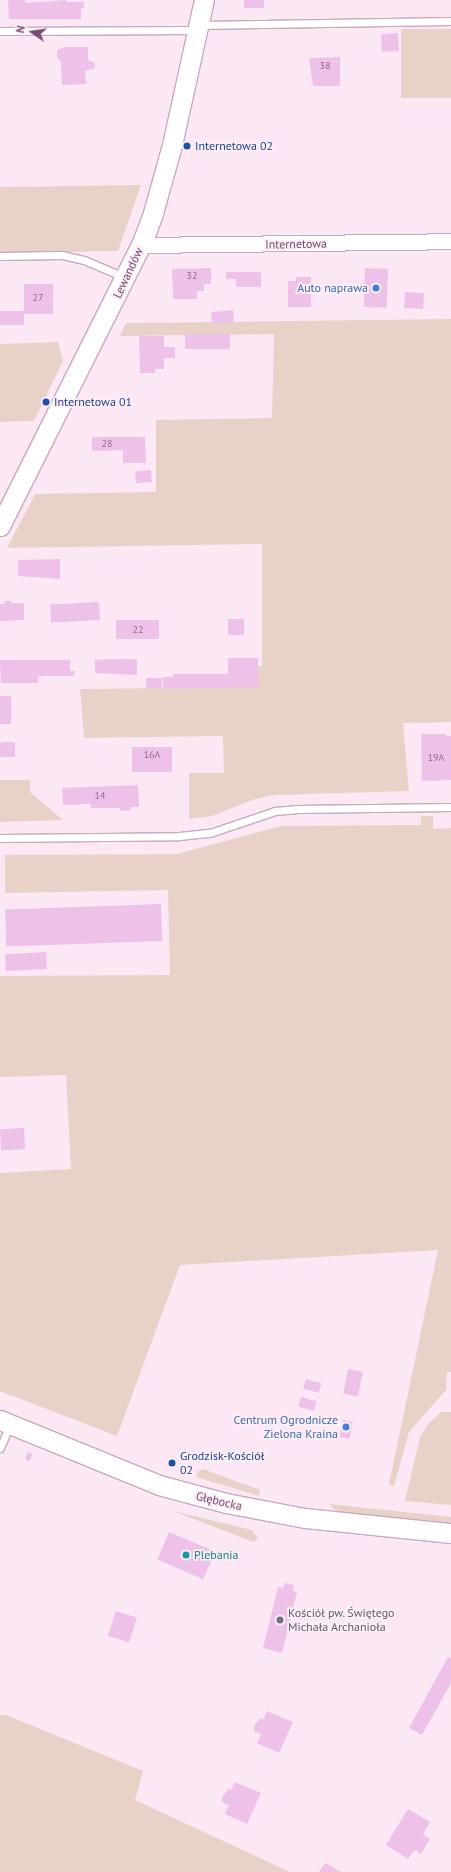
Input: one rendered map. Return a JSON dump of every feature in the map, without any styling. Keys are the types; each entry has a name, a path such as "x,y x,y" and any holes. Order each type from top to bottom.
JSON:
{"street":[{"name":"Lewandów","path":"0,526 126,278 141,245 153,213 172,146 204,0"},
{"name":"Internetowa","path":"141,245 451,241"},
{"name":"Głębocka","path":"5,1422 159,1485 226,1503 305,1518 451,1533"}],"lane":[{"path":"0,31 451,21"},
{"path":"0,256 62,255 84,260 126,278"},
{"path":"0,838 179,836 210,833 275,811 296,809 451,806"},
{"path":"0,1448 5,1422"}],"shaded area":[{"path":"401,29 451,29 451,98 401,98"},
{"path":"141,185 118,251 0,253 0,187"},
{"path":"451,319 451,722 403,723 409,791 274,795 255,799 212,816 189,819 189,773 224,773 223,736 84,738 80,689 258,687 258,666 262,666 262,544 7,548 35,494 156,492 156,420 272,418 274,334 120,336 126,323"},
{"path":"58,342 63,361 34,421 0,422 0,344"},
{"path":"0,780 30,780 30,792 63,820 0,822"},
{"path":"421,816 433,816 433,829 451,828 451,1372 447,1372 446,1390 409,1432 394,1486 389,1484 438,1250 180,1265 117,1436 0,1391 0,1173 71,1169 66,1075 0,1077 0,976 170,975 168,890 5,893 5,855 177,854 281,826 421,825"},
{"path":"441,1412 451,1412 451,1505 405,1501 420,1437 428,1424"},
{"path":"203,1469 260,1490 259,1496 196,1477 198,1471"},
{"path":"329,1504 451,1517 451,1523 364,1515 335,1510"},
{"path":"173,1511 252,1530 258,1539 253,1542"},
{"path":"0,1715 6,1715 143,1771 135,1800 290,1872 0,1872"}],"building":[{"path":"8,0 25,0 25,3 66,0 66,2 84,2 84,8 81,8 81,19 9,19"},
{"path":"244,0 264,0 264,8 244,8"},
{"path":"398,33 399,51 382,52 381,34"},
{"path":"64,47 88,47 88,60 95,63 95,68 85,71 86,84 62,85 61,61 57,58 57,50"},
{"path":"340,57 340,86 313,86 309,58"},
{"path":"211,268 211,284 204,284 204,291 197,291 197,299 173,299 172,269"},
{"name":"Auto naprawa","path":"365,268 388,269 387,308 364,307"},
{"path":"226,272 261,272 261,287 236,287 236,279 226,279"},
{"path":"296,277 311,277 311,307 288,307 288,281 296,281"},
{"path":"24,284 53,284 53,314 24,314 24,325 0,325 0,311 24,311"},
{"path":"405,292 424,293 423,309 404,308"},
{"path":"233,310 234,322 212,324 211,312"},
{"path":"185,334 230,334 230,349 185,349"},
{"path":"139,336 164,336 164,347 175,347 175,358 164,358 164,369 155,369 155,373 140,373"},
{"path":"92,437 145,437 146,463 123,463 123,450 92,451"},
{"path":"151,470 152,482 136,483 135,471"},
{"path":"60,559 60,579 18,576 18,560"},
{"path":"5,601 11,601 11,603 24,603 24,620 0,621 0,604 5,604"},
{"path":"99,602 100,620 51,623 50,605"},
{"path":"228,619 244,619 244,635 228,635"},
{"path":"116,620 159,620 159,639 116,639"},
{"path":"228,658 258,658 258,687 163,689 163,677 173,677 173,674 228,674"},
{"path":"137,659 137,675 95,673 95,660"},
{"path":"0,660 70,660 70,671 75,671 74,676 38,676 38,683 1,683"},
{"path":"146,678 162,678 162,688 146,688"},
{"path":"0,696 11,696 11,724 0,724"},
{"path":"421,734 446,734 446,736 451,736 451,780 422,781"},
{"path":"15,742 15,757 0,757 0,743"},
{"path":"132,747 172,747 172,772 132,772"},
{"path":"138,785 139,807 130,807 130,810 120,811 120,808 91,808 91,804 63,805 62,788"},
{"path":"161,904 162,941 6,946 5,909"},
{"path":"46,952 47,969 6,971 5,954"},
{"path":"24,1128 25,1149 1,1150 0,1129"},
{"path":"348,1369 363,1372 358,1396 343,1394"},
{"path":"306,1379 321,1383 319,1393 303,1389"},
{"path":"301,1397 316,1401 314,1411 298,1407"},
{"path":"343,1420 353,1422 350,1439 340,1437"},
{"path":"28,1452 33,1454 30,1461 25,1459"},
{"name":"Plebania","path":"169,1532 215,1552 203,1579 157,1560"},
{"name":"Kościół pw. Świętego Michała Archanioła","path":"285,1583 294,1585 293,1591 297,1592 282,1653 263,1648 278,1587 283,1588"},
{"path":"116,1611 137,1618 129,1643 108,1636"},
{"path":"448,1657 451,1659 451,1683 422,1735 409,1728"},
{"path":"267,1711 293,1722 279,1753 257,1743 261,1734 254,1731 254,1726 260,1718 263,1720"},
{"path":"235,1782 261,1793 247,1824 225,1814 229,1805 222,1802 222,1797 228,1789 231,1790"},
{"path":"408,1809 430,1822 423,1835 430,1839 421,1854 414,1850 408,1859 386,1845"},
{"path":"325,1863 341,1872 319,1872"}],"place":[{"name":"Internetowa 02","path":"187,146"},
{"name":"Auto naprawa","path":"376,288"},
{"name":"Internetowa 01","path":"46,402"},
{"name":"Centrum Ogrodnicze Zielona Kraina","path":"346,1427"},
{"name":"Grodzisk-Kościół 02","path":"172,1463"},
{"name":"Plebania","path":"186,1555"},
{"name":"Kościół pw. Świętego Michała Archanioła","path":"280,1620"}]}
